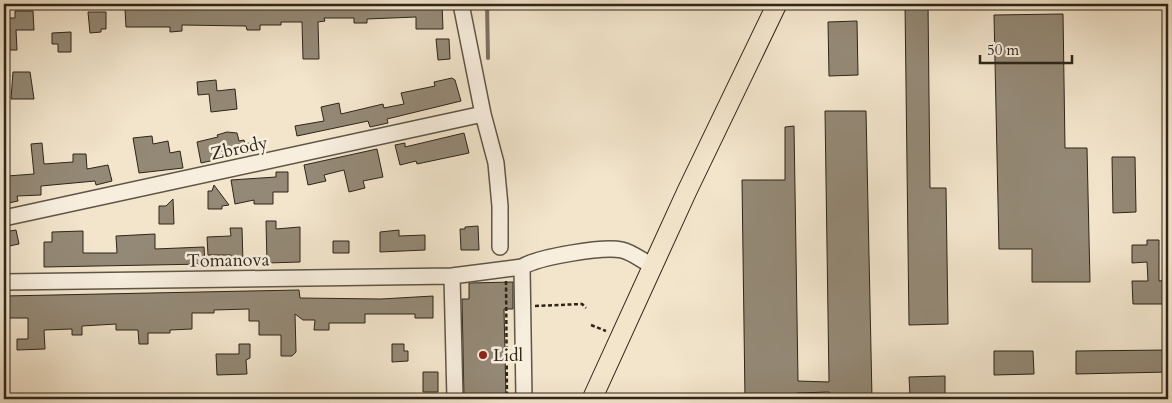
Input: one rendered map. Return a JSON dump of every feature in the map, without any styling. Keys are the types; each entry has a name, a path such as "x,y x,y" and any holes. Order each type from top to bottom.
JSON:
{"main road":[{"path":"592,399 777,4"}],"street":[{"path":"461,4 483,114 496,163 500,206 500,246"},
{"name":"Zbrody","path":"4,218 483,114"},
{"name":"Tomanova","path":"4,282 452,276 522,267 532,261 578,252 622,250 653,266"},
{"path":"522,267 524,399"},
{"path":"452,276 455,399"}],"path":[{"path":"506,280 508,399"},
{"path":"506,306 582,304 586,308"},
{"path":"591,325 606,331"}],"building":[{"path":"314,4 314,6 442,5 443,29 416,29 416,17 367,19 367,23 354,23 354,18 324,18 325,21 318,22 319,59 303,59 302,22 260,25 260,30 247,30 246,26 182,25 182,31 170,32 170,27 126,27 125,9"},
{"path":"905,4 928,4 930,188 946,188 948,324 909,325"},
{"path":"15,11 33,11 34,30 16,30 17,50 5,50 4,18 15,18"},
{"path":"88,12 106,12 106,29 101,29 101,32 90,33"},
{"path":"1063,14 1065,148 1087,148 1090,282 1032,282 1032,249 999,249 994,15"},
{"path":"857,21 858,75 829,76 828,22"},
{"path":"71,32 71,52 58,52 58,44 52,44 52,33"},
{"path":"436,39 449,39 450,59 438,60"},
{"path":"13,72 30,72 34,99 11,99"},
{"path":"452,78 455,80 461,101 387,119 388,123 370,127 368,121 297,136 295,126 324,121 321,107 339,103 341,114 383,104 384,108 404,104 401,93 435,86 434,82"},
{"path":"216,80 217,91 235,89 237,109 211,112 209,94 198,95 197,82"},
{"path":"825,111 866,111 872,399 829,399 829,392 797,393 797,399 745,399 742,180 785,180 785,127 794,126 798,381 829,382"},
{"path":"227,132 237,133 239,141 244,140 245,144 254,142 256,151 201,163 197,142 218,137 217,135"},
{"path":"464,133 469,153 417,164 416,161 400,165 395,145 405,143 405,147"},
{"path":"152,136 153,144 168,141 170,153 180,151 183,168 139,173 133,138"},
{"path":"42,143 44,164 73,162 73,154 86,154 87,169 108,165 112,181 96,185 95,181 41,186 41,195 17,196 18,201 4,204 4,189 8,188 7,176 34,174 31,144"},
{"path":"377,149 383,177 363,181 365,188 349,192 344,170 324,175 326,181 308,185 304,165"},
{"path":"1112,157 1135,157 1136,212 1113,213"},
{"path":"276,172 288,172 288,192 273,192 273,204 254,204 254,200 235,204 231,180 276,177"},
{"path":"214,185 229,205 222,206 222,209 208,209 208,191 212,191"},
{"path":"173,199 174,224 159,224 159,206 166,206"},
{"path":"266,221 276,221 276,229 300,227 300,262 267,263"},
{"path":"478,226 479,250 461,250 460,229"},
{"path":"230,228 242,228 243,263 231,263 231,255 208,255 207,237 231,236"},
{"path":"16,230 19,244 4,247 4,232"},
{"path":"399,230 399,236 425,235 425,250 380,252 380,232"},
{"path":"83,231 83,253 117,253 116,236 155,234 155,249 204,247 205,264 44,267 44,242 52,242 52,232"},
{"path":"1147,240 1159,240 1159,281 1168,280 1168,304 1133,304 1132,281 1148,281 1147,262 1132,263 1132,245 1147,245"},
{"path":"333,241 349,241 349,253 333,253"},
{"name":"Lidl","path":"513,282 513,309 504,309 506,399 464,399 462,299 469,299 469,283"},
{"path":"299,290 300,298 381,299 433,296 433,318 415,318 415,314 365,314 365,323 329,323 329,330 314,330 315,320 303,320 295,314 296,352 292,356 281,356 281,335 259,335 259,321 249,321 249,309 214,310 214,313 192,313 192,329 170,330 170,333 148,333 148,344 139,344 138,330 116,330 116,324 82,326 82,335 72,335 72,329 44,330 45,349 17,350 17,339 28,339 28,318 4,318 4,296"},
{"path":"239,344 250,344 250,358 246,360 247,374 217,375 216,354 239,354"},
{"path":"392,344 404,344 404,351 408,351 408,361 392,362"},
{"path":"1168,350 1168,372 1076,374 1076,351"},
{"path":"994,351 1033,351 1034,374 994,375"},
{"path":"423,372 438,372 438,392 423,392"},
{"path":"945,376 945,398 936,398 936,394 910,395 909,377"}],"waterway":[{"path":"487,4 488,58"}],"place":[{"name":"Lidl","path":"483,355"}]}
